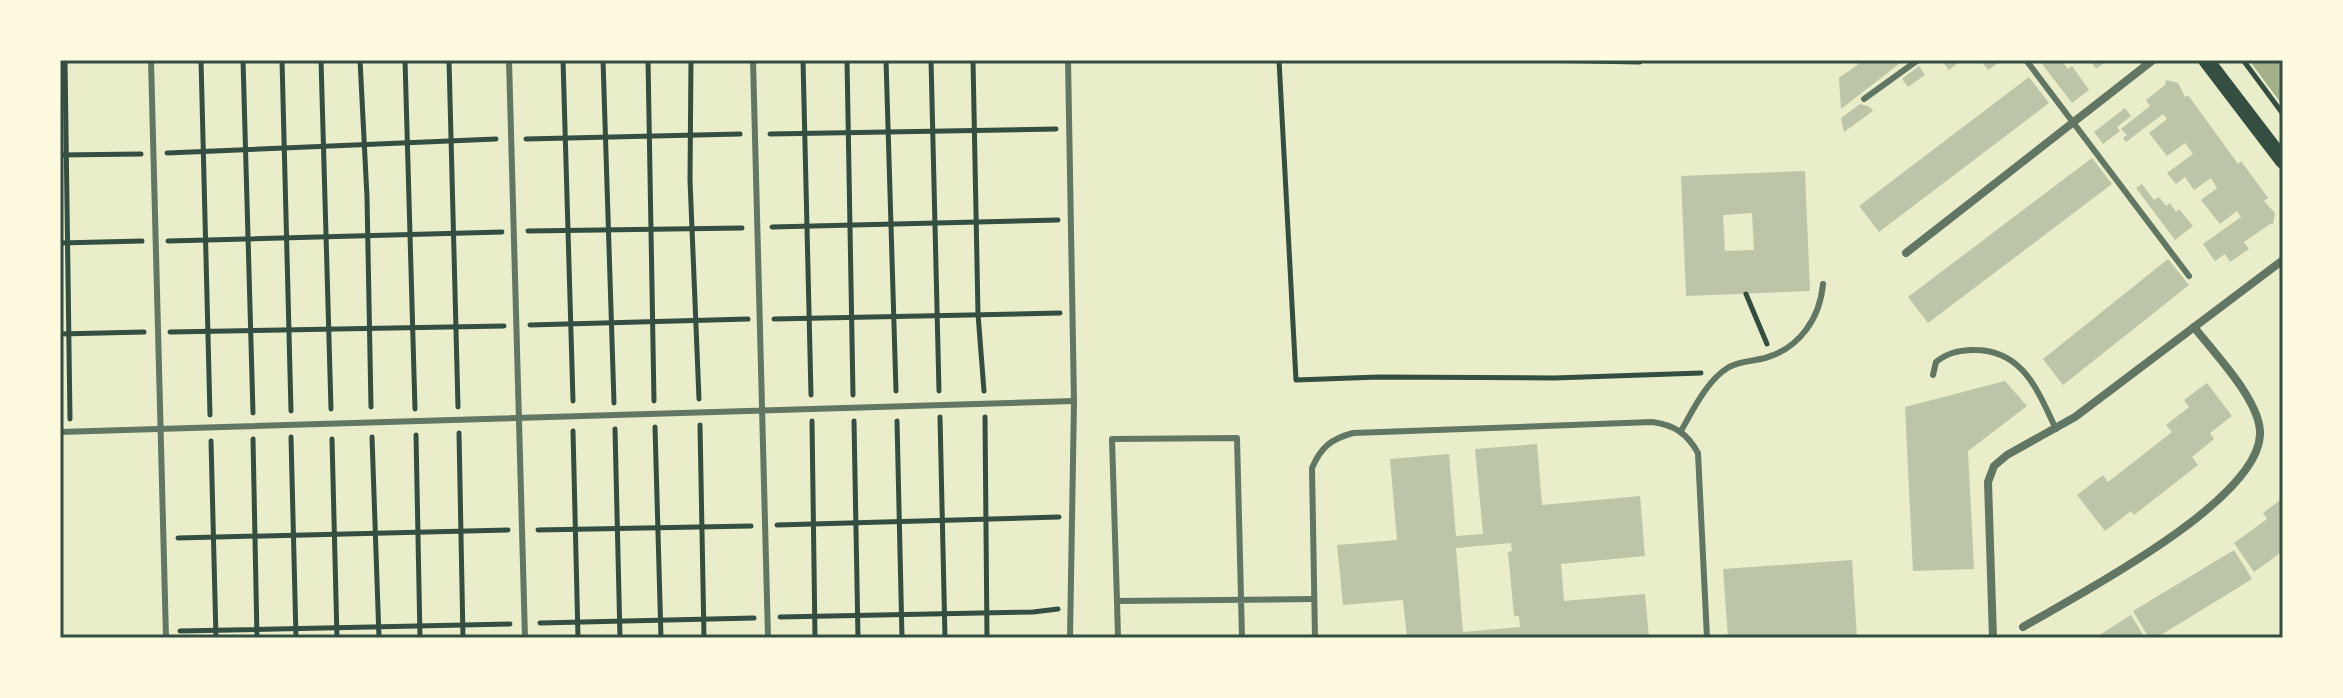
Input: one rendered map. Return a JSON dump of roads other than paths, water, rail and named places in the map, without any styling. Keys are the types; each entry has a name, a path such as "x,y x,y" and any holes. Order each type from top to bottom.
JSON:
{"main road":[{"path":"2206,60 2283,161"}],"street":[{"path":"1906,253 2153,60"},
{"path":"1993,638 1988,482 1994,466 2007,455 2075,417 2283,260"},
{"path":"2023,627 2122,569 2204,513 2242,476 2257,453 2261,433 2254,406 2194,327"}],"lane":[{"path":"151,60 166,635"},
{"path":"509,60 525,638"},
{"path":"753,60 768,638"},
{"path":"1068,60 1074,401 1070,638"},
{"path":"1864,99 1918,60"},
{"path":"2026,60 2189,276"},
{"path":"1681,431 1722,373 1731,366 1773,355 1791,343 1816,318 1823,284"},
{"path":"1933,375 1936,362 1946,354 1989,349 2012,359 2033,382 2056,429"},
{"path":"60,432 1074,401"},
{"path":"1315,638 1312,468 1318,453 1334,438 1353,433 1652,422 1681,431 1698,453 1707,638"},
{"path":"1118,638 1112,439 1237,438 1242,638"},
{"path":"1117,601 1314,599"}]}
